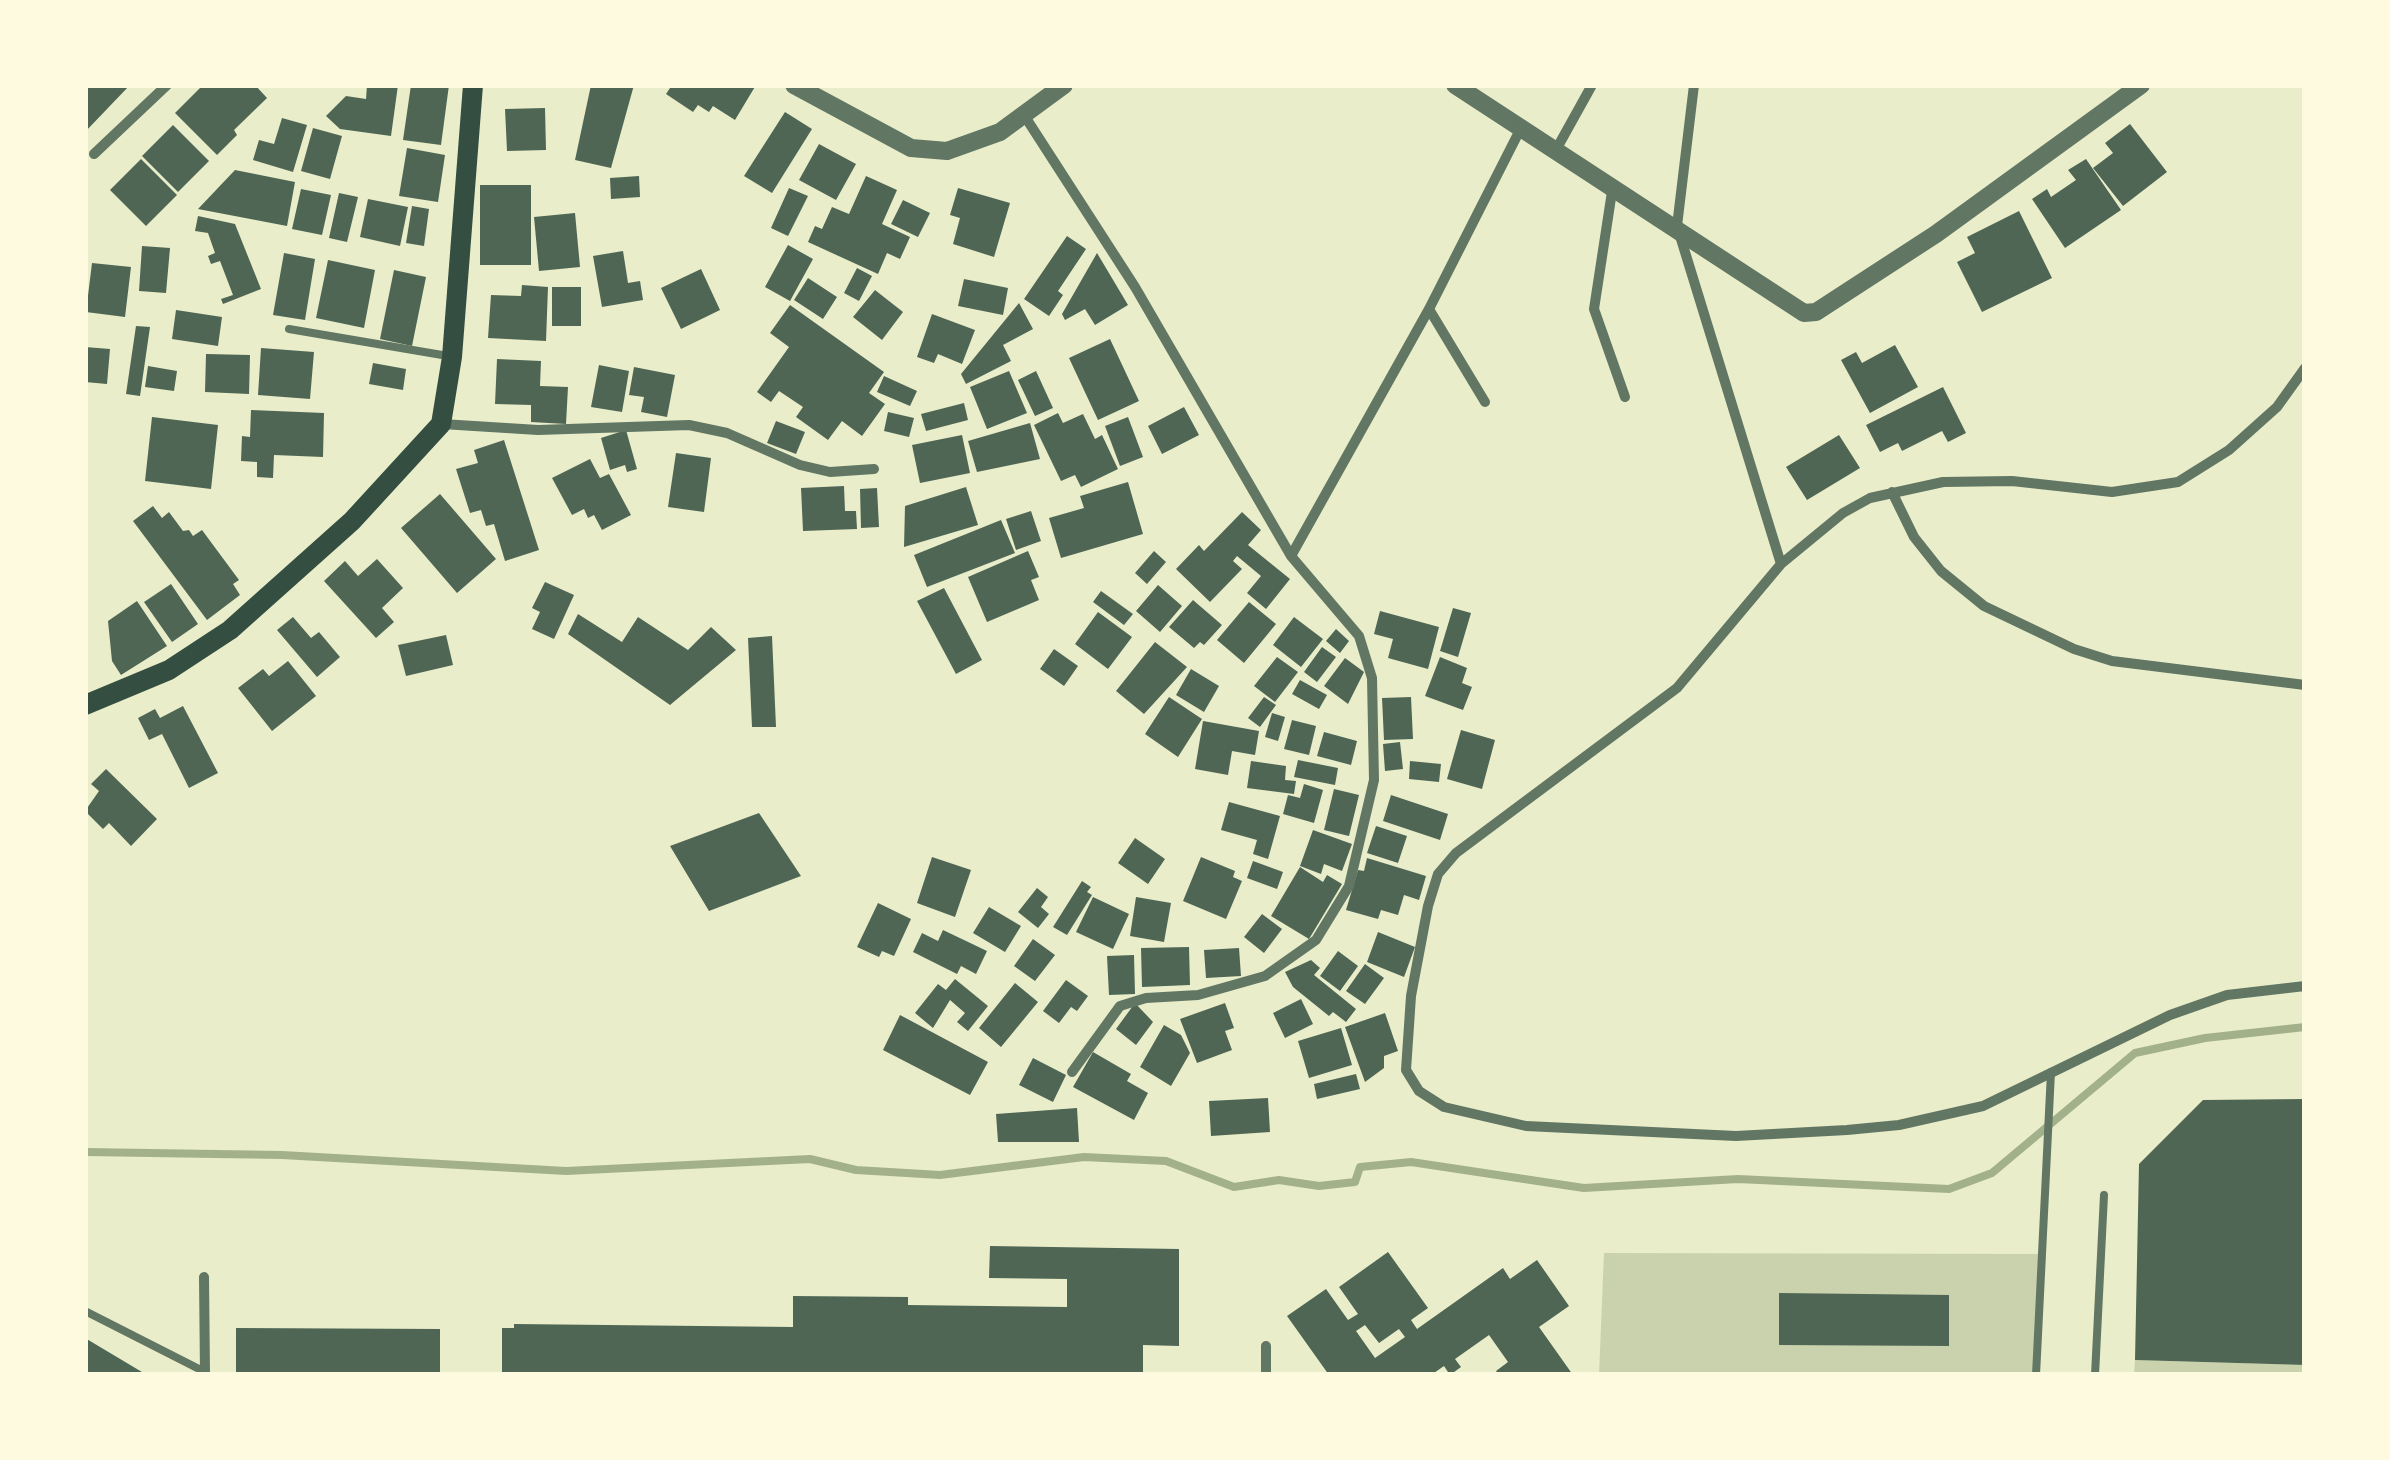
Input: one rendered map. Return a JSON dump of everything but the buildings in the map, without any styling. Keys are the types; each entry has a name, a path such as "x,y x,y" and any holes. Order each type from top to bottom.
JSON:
{"main road":[{"path":"85,705 169,670 230,630 352,521 441,424 452,357 473,85"}],"street":[{"path":"94,154 166,85"},
{"path":"794,85 911,148 948,150 974,144 1024,115 1064,85"},
{"path":"1456,85 1677,226 1789,306 1816,312 1936,234 2141,85"},
{"path":"1556,148 1592,85"},
{"path":"1694,85 1677,226 1780,564"},
{"path":"1024,115 1135,287 1291,556 1359,636 1372,678 1374,780 1349,886 1316,940 1265,976 1198,995 1131,1000 1120,1006 1072,1072"},
{"path":"1291,556 1429,309 1522,126"},
{"path":"1613,184 1594,309 1625,398"},
{"path":"1429,309 1485,402"},
{"path":"2305,368 2278,407 2229,450 2178,482 2112,492 2012,481 1943,482 1892,492 1842,513 1780,564 1677,688 1456,853 1438,874 1411,996 1406,1070 1418,1091 1444,1107 1526,1126 1736,1136 1848,1130 1916,1121 1983,1106 2170,1015 2227,994 2305,986"},
{"path":"441,424 538,430 689,425 727,433 800,465 830,472 874,469"},
{"path":"1892,492 1914,537 1941,571 1984,606 2074,649 2112,661 2305,685"},
{"path":"204,1277 205,1374"},
{"path":"1266,1346 1266,1375"}],"lane":[{"path":"290,328 452,357"},
{"path":"2036,1375 2051,1072"},
{"path":"2095,1375 2104,1195"},
{"path":"85,1311 205,1374"}],"green space":[{"path":"1604,1253 2042,1254 2036,1375 1599,1375"},
{"path":"2135,1360 2305,1365 2305,1375 2134,1375"}],"waterway":[{"path":"85,1152 282,1155 566,1171 810,1159 856,1170 940,1175 1084,1157 1166,1161 1234,1187 1279,1180 1319,1186 1355,1182 1360,1167 1411,1162 1584,1188 1738,1179 1949,1189 1992,1173 2135,1053 2205,1038 2305,1027"}]}
